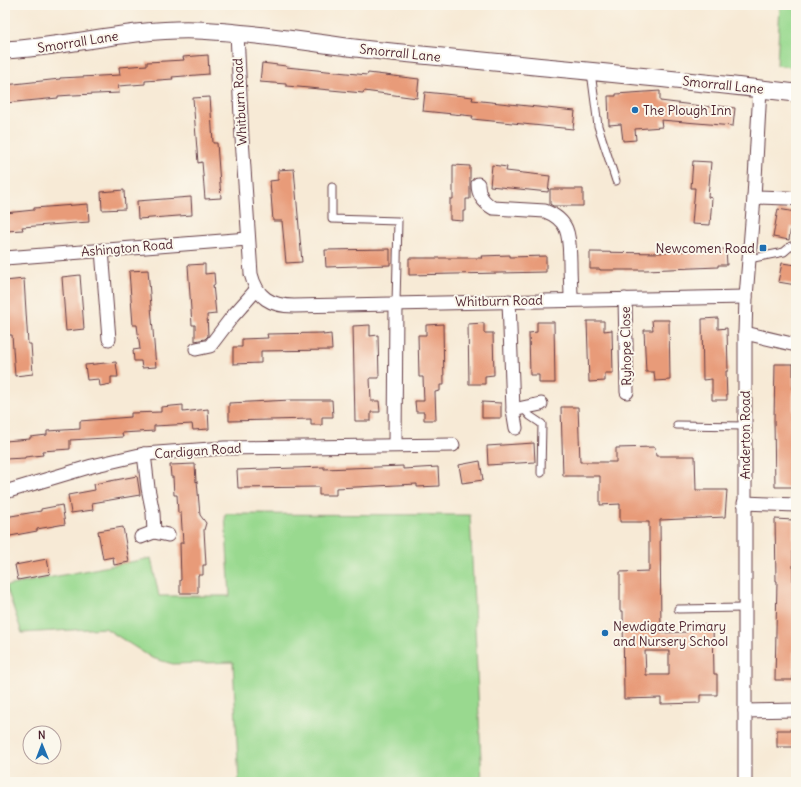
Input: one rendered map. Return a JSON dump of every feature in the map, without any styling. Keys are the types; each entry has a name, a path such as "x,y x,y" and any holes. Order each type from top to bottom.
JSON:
{"street":[{"name":"Smorrall Lane","path":"5,50 30,49 150,31 195,30 237,33 362,49 796,93"},
{"name":"Whitburn Road","path":"237,33 251,274 256,290 271,301 285,306 746,297"},
{"name":"Anderton Road","path":"745,781 744,503 746,297 754,197 760,89"},
{"path":"478,184 480,196 487,205 493,208 545,211 552,214 563,223 569,237 571,300"},
{"path":"754,197 796,199"},
{"name":"Ashington Road","path":"5,258 248,239"},
{"path":"102,250 109,339"},
{"path":"196,349 210,346 232,316 256,290"},
{"name":"Ryhope Close","path":"625,299 627,392"},
{"path":"509,301 518,409 516,428"},
{"path":"395,445 396,303"},
{"path":"746,333 796,345"},
{"path":"518,409 541,404"},
{"name":"Cardigan Road","path":"5,492 92,466 144,454 224,448 453,445"},
{"path":"144,454 153,513 154,532"},
{"path":"744,503 796,505"},
{"path":"141,537 154,532 168,535"},
{"path":"745,711 796,710"}],"lane":[{"path":"591,72 598,126 616,181"},
{"path":"332,188 332,219 398,221 396,303"},
{"path":"749,259 784,252 791,246 796,247"},
{"path":"518,409 542,424 542,473"},
{"path":"677,425 745,426"},
{"path":"678,609 745,608"}],"green space":[{"path":"780,5 796,5 796,68 777,65"},
{"path":"225,514 470,515 482,782 239,782 233,662 173,664 152,658 105,628 22,633 6,586 151,558 159,596 230,596"}],"building":[{"path":"208,55 209,74 172,77 173,79 145,81 145,84 118,86 119,93 58,96 58,98 5,103 5,85 60,78 120,75 119,67 147,65 147,62 184,60 183,57"},
{"path":"262,63 286,67 367,75 368,73 419,79 417,98 364,91 363,93 286,86 286,84 260,82"},
{"path":"660,91 660,101 710,107 710,105 735,108 733,126 661,120 662,127 635,129 636,140 623,141 621,124 609,125 608,96 616,96 616,94"},
{"path":"425,92 473,97 472,100 575,111 573,129 472,119 473,116 423,111"},
{"path":"210,97 213,143 217,143 221,198 205,199 202,162 198,163 193,98"},
{"path":"693,161 711,162 708,197 712,198 710,225 692,224 695,188 691,188"},
{"path":"453,165 470,166 470,199 466,199 466,211 463,211 463,221 450,220 450,199 453,199"},
{"path":"492,165 507,167 506,171 550,176 548,192 490,186"},
{"path":"294,169 302,262 286,263 282,221 273,221 270,181 278,180 278,170"},
{"path":"550,189 583,189 583,206 553,206 550,204"},
{"path":"124,190 125,209 102,210 101,192"},
{"path":"191,197 192,215 138,219 137,201"},
{"path":"88,204 89,222 22,227 23,230 5,231 5,213 34,210 34,208"},
{"path":"778,209 796,212 796,228 791,227 789,240 773,237"},
{"path":"390,249 390,265 326,267 325,250"},
{"path":"726,249 727,265 718,265 718,267 646,270 590,269 590,252 662,253"},
{"path":"510,255 510,257 546,256 546,272 409,275 409,258 482,258 481,256"},
{"path":"782,263 796,265 796,285 778,282"},
{"path":"205,264 205,274 214,273 215,285 213,285 216,314 207,315 208,336 205,339 195,341 195,325 192,325 188,265"},
{"path":"148,270 156,367 142,368 141,361 134,361 133,350 140,349 137,325 133,325 129,271"},
{"path":"80,275 84,329 66,331 62,277"},
{"path":"24,279 28,344 31,344 33,374 15,376 12,335 9,335 5,281"},
{"path":"718,318 718,329 727,328 727,400 712,400 712,379 703,380 702,319"},
{"path":"652,320 669,320 670,380 655,381 654,372 646,372 644,330 653,330"},
{"path":"587,321 604,321 604,331 612,330 613,373 605,373 605,381 589,382"},
{"path":"537,322 554,322 555,383 539,383 539,375 530,375 529,333 537,332"},
{"path":"484,323 484,333 493,333 494,375 485,376 485,384 469,384 468,324"},
{"path":"443,324 444,385 440,385 440,391 435,392 436,420 424,420 424,412 416,412 415,401 424,401 423,377 419,377 418,335 426,335 426,325"},
{"path":"370,325 370,336 378,335 379,378 370,378 371,401 379,401 380,412 371,412 371,421 355,421 353,326"},
{"path":"323,333 323,335 331,334 332,350 261,351 261,363 233,364 233,347 242,347 242,339 268,338 267,334"},
{"path":"116,362 118,377 111,377 111,384 100,386 99,379 87,380 85,365"},
{"path":"775,364 793,364 793,487 775,487"},
{"path":"332,400 333,417 322,417 322,425 311,425 311,419 229,421 229,403"},
{"path":"482,402 501,403 501,418 482,418"},
{"path":"183,405 183,412 208,409 209,429 193,430 192,424 154,426 154,431 122,433 123,437 70,440 70,449 42,451 43,455 5,459 5,441 30,439 30,437 47,435 47,431 80,429 80,421 131,417 131,413 161,412 161,407"},
{"path":"561,407 578,407 580,462 616,462 616,448 655,447 656,456 695,456 696,490 727,490 725,517 660,520 661,633 687,632 687,625 713,625 714,674 717,674 717,695 700,695 700,703 661,704 661,698 624,699 623,611 620,611 620,572 649,571 649,522 620,522 620,504 600,505 600,476 563,476","holes":["645,651 669,651 669,675 646,675"]},
{"path":"534,443 535,462 488,465 487,446"},
{"path":"480,461 483,480 462,483 459,465"},
{"path":"195,464 200,515 206,523 204,530 206,565 203,565 203,575 198,575 198,593 180,593 180,543 183,543 181,513 178,513 177,495 174,495 173,477 171,477 170,465"},
{"path":"403,466 403,469 438,467 439,486 417,487 417,484 336,488 336,495 319,495 319,487 238,488 237,470"},
{"path":"137,476 140,495 92,503 93,510 71,513 68,495 95,490 94,484"},
{"path":"62,505 65,524 5,537 5,517 41,511 41,509"},
{"path":"775,519 793,520 793,680 775,680 777,581"},
{"path":"123,527 129,562 114,565 113,557 103,559 98,531"},
{"path":"47,559 50,574 18,580 15,565"},
{"path":"777,730 796,730 796,747 777,747"}],"place":[{"name":"The Plough Inn","path":"635,110"},
{"name":"Newcomen Road","path":"763,248"},
{"name":"Newdigate Primary and Nursery School","path":"605,633"}]}
